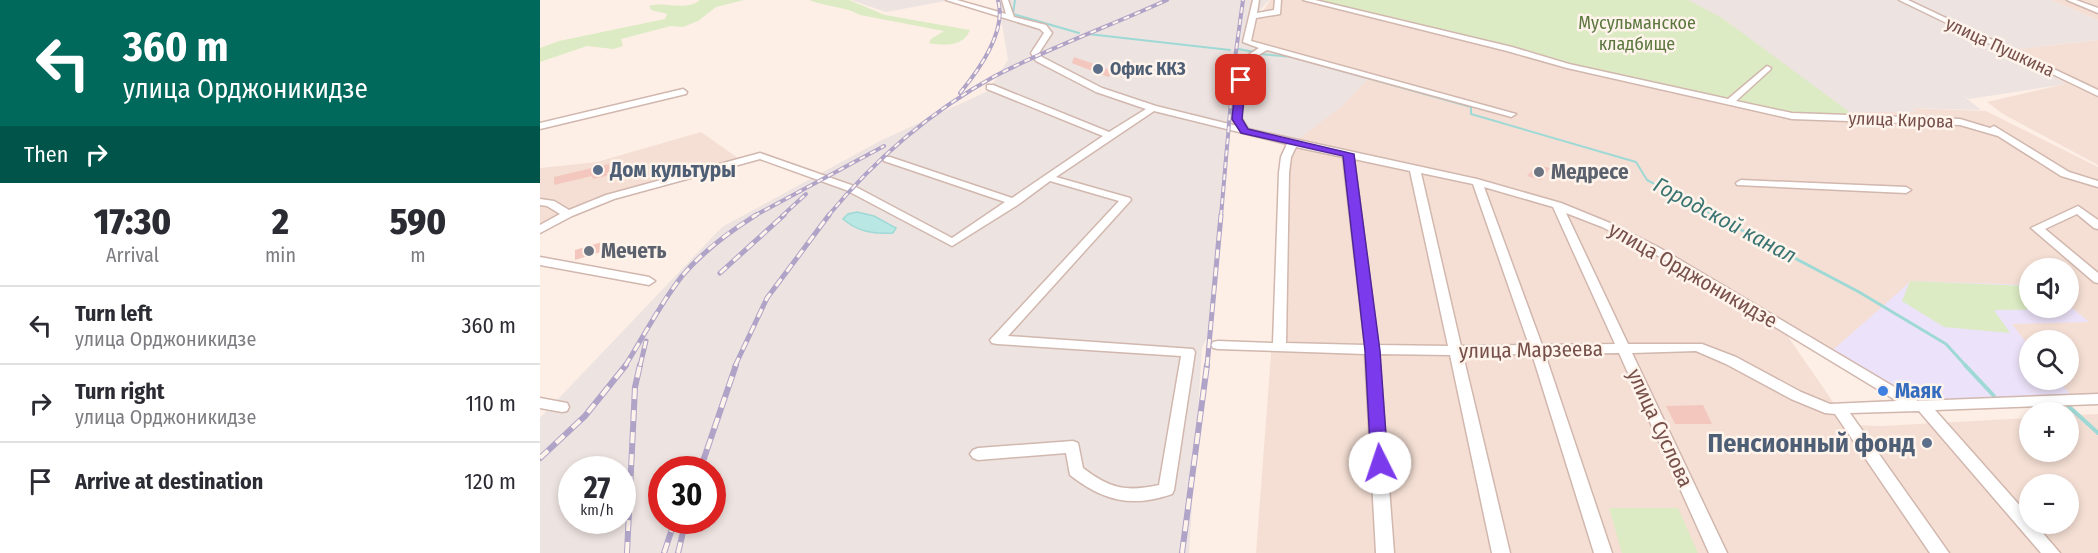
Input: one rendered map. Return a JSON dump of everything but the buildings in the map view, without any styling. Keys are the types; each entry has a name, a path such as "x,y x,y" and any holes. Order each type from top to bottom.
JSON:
{"street":[{"name":"улица Орджоникидзе","path":"949,0 1043,27 1048,33 1035,53 1043,63 1099,90 1153,108 1293,143 1478,182 1557,205 1606,225 1654,249 1919,406"},
{"path":"1005,0 1011,17"},
{"path":"1256,0 1255,16 1246,31 1247,42 1511,114"},
{"path":"1255,16 1277,12 1278,0"},
{"path":"1306,0 1567,66 1730,102 1767,68"},
{"name":"улица Пушкина","path":"1902,0 2093,88 2098,93"},
{"path":"2070,0 2098,11"},
{"path":"1245,131 1237,119 1237,111 1246,59 1266,47"},
{"path":"990,87 1108,135"},
{"path":"540,126 683,92"},
{"name":"улица Кирова","path":"1730,102 1801,117 1960,122 1999,133"},
{"path":"540,230 568,214 621,194 760,156 850,188 952,243 1016,202 1108,135 1153,108"},
{"path":"1989,126 2065,174 2098,184"},
{"path":"1279,348 1284,173 1286,157 1293,143"},
{"path":"1348,154 1372,351 1385,553"},
{"path":"887,159 1016,202"},
{"path":"1415,169 1501,553"},
{"path":"978,454 1073,447 1076,471 1094,486 1112,495 1136,497 1166,490 1188,352 997,340 1125,200 1050,178"},
{"path":"1478,182 1538,352 1603,553"},
{"path":"1741,183 1906,190"},
{"path":"540,202 550,203 568,214"},
{"name":"улица Суслова","path":"1557,205 1718,553"},
{"path":"2098,226 2078,208 2037,228 2098,279"},
{"path":"540,261 650,281"},
{"name":"улица Марзеева","path":"1218,345 1372,351 1538,352 1697,347 1707,350 1791,396 1835,409"},
{"path":"1835,409 2098,399"},
{"path":"540,403 562,407"},
{"path":"1919,406 2050,553"},
{"path":"1835,409 1940,553"}],"shaded area":[{"path":"851,0 951,0 886,12"},
{"path":"998,0 1269,0 1255,16 1247,42 1371,76 1341,107 1293,143 1226,128 1222,232 1207,338 1202,348 1189,553 540,553 540,418 722,227 880,141 988,91 1008,60"},
{"path":"1270,0 1314,0 1847,112 1916,112 1911,108 1986,111 2098,167 2098,396 1916,394 1782,328 1849,425 1881,426 2019,419 2019,462 2079,462 2079,415 2098,414 2098,553 1256,553 1287,142 1242,42"},
{"path":"1678,0 2051,0 2098,20 2098,40 2019,49 2066,84 1969,99 1960,93 1981,110 1912,108 1917,112 1845,112"},
{"path":"2051,0 2098,0 2098,20"},
{"path":"2098,40 2098,165 2003,114 1987,102 2065,84 2018,49"},
{"path":"701,132 738,158 591,199 540,227 540,168 597,162"},
{"path":"1911,281 2019,285 2019,318 2079,318 2079,314 2089,322 2012,324 2019,333 2019,390 2067,390 2071,395 1918,401 1833,350"}],"green space":[{"path":"700,0 744,0 716,7 698,21 683,27 671,26 621,39 623,46 613,49 587,46 540,62 540,48 559,41 665,19 667,14 651,10 649,6 682,6"},
{"path":"809,0 849,0 885,15 970,30 963,40 952,44 929,43 931,39 944,31 860,15"},
{"name":"Мусульманское кладбище","path":"1300,0 1688,0 1722,18 1852,114 1778,115"},
{"path":"1910,281 2019,286 2019,310 1994,310 2010,333 1944,327 1902,301"},
{"path":"1609,508 1678,508 1698,553 1622,553"}],"water":[{"path":"857,212 874,216 896,228 893,233 872,232 854,227 843,219 848,214"}],"waterway":[{"name":"Городской канал","path":"1015,0 1013,14 1079,33"},
{"name":"Городской канал","path":"1088,34 1230,50"},
{"name":"Городской канал","path":"1238,49 1255,52"},
{"name":"Городской канал","path":"1260,54 1294,57"},
{"name":"Городской канал","path":"1303,60 1471,107 1471,114 1636,162 1647,180 1715,216"},
{"name":"Городской канал","path":"1713,215 1859,292 1946,344 1966,366"},
{"name":"Городской канал","path":"1965,365 1994,396"},
{"path":"2079,416 2098,433"}],"railway":[{"path":"960,93 990,50 999,24 998,0"},
{"path":"828,216 884,156 926,121 971,90 1037,56 1167,0"},
{"path":"1221,216 1234,66 1243,0"},
{"path":"754,216 884,146"},
{"path":"782,216 806,194"},
{"path":"625,366 682,276 717,242 756,215"},
{"path":"720,273 784,215"},
{"path":"735,366 767,298 829,215"},
{"path":"1207,366 1221,215"},
{"path":"640,366 646,341"},
{"path":"540,458 585,416 626,365"},
{"path":"627,553 635,387 640,365"},
{"path":"705,456 736,365"},
{"path":"1182,553 1207,365"},
{"path":"664,553 670,534"},
{"path":"678,553 683,534"}],"place":[{"name":"Офис ККЗ","path":"1098,69"},
{"name":"Дом культуры","path":"598,170"},
{"name":"Медресе","path":"1539,172"},
{"name":"Мечеть","path":"589,251"},
{"name":"Маяк","path":"1883,391"},
{"name":"Пенсионный фонд","path":"1927,443"}],"route":[{"path":"1241,80 1237,119 1245,131 1348,154 1372,351 1380,463"}]}
